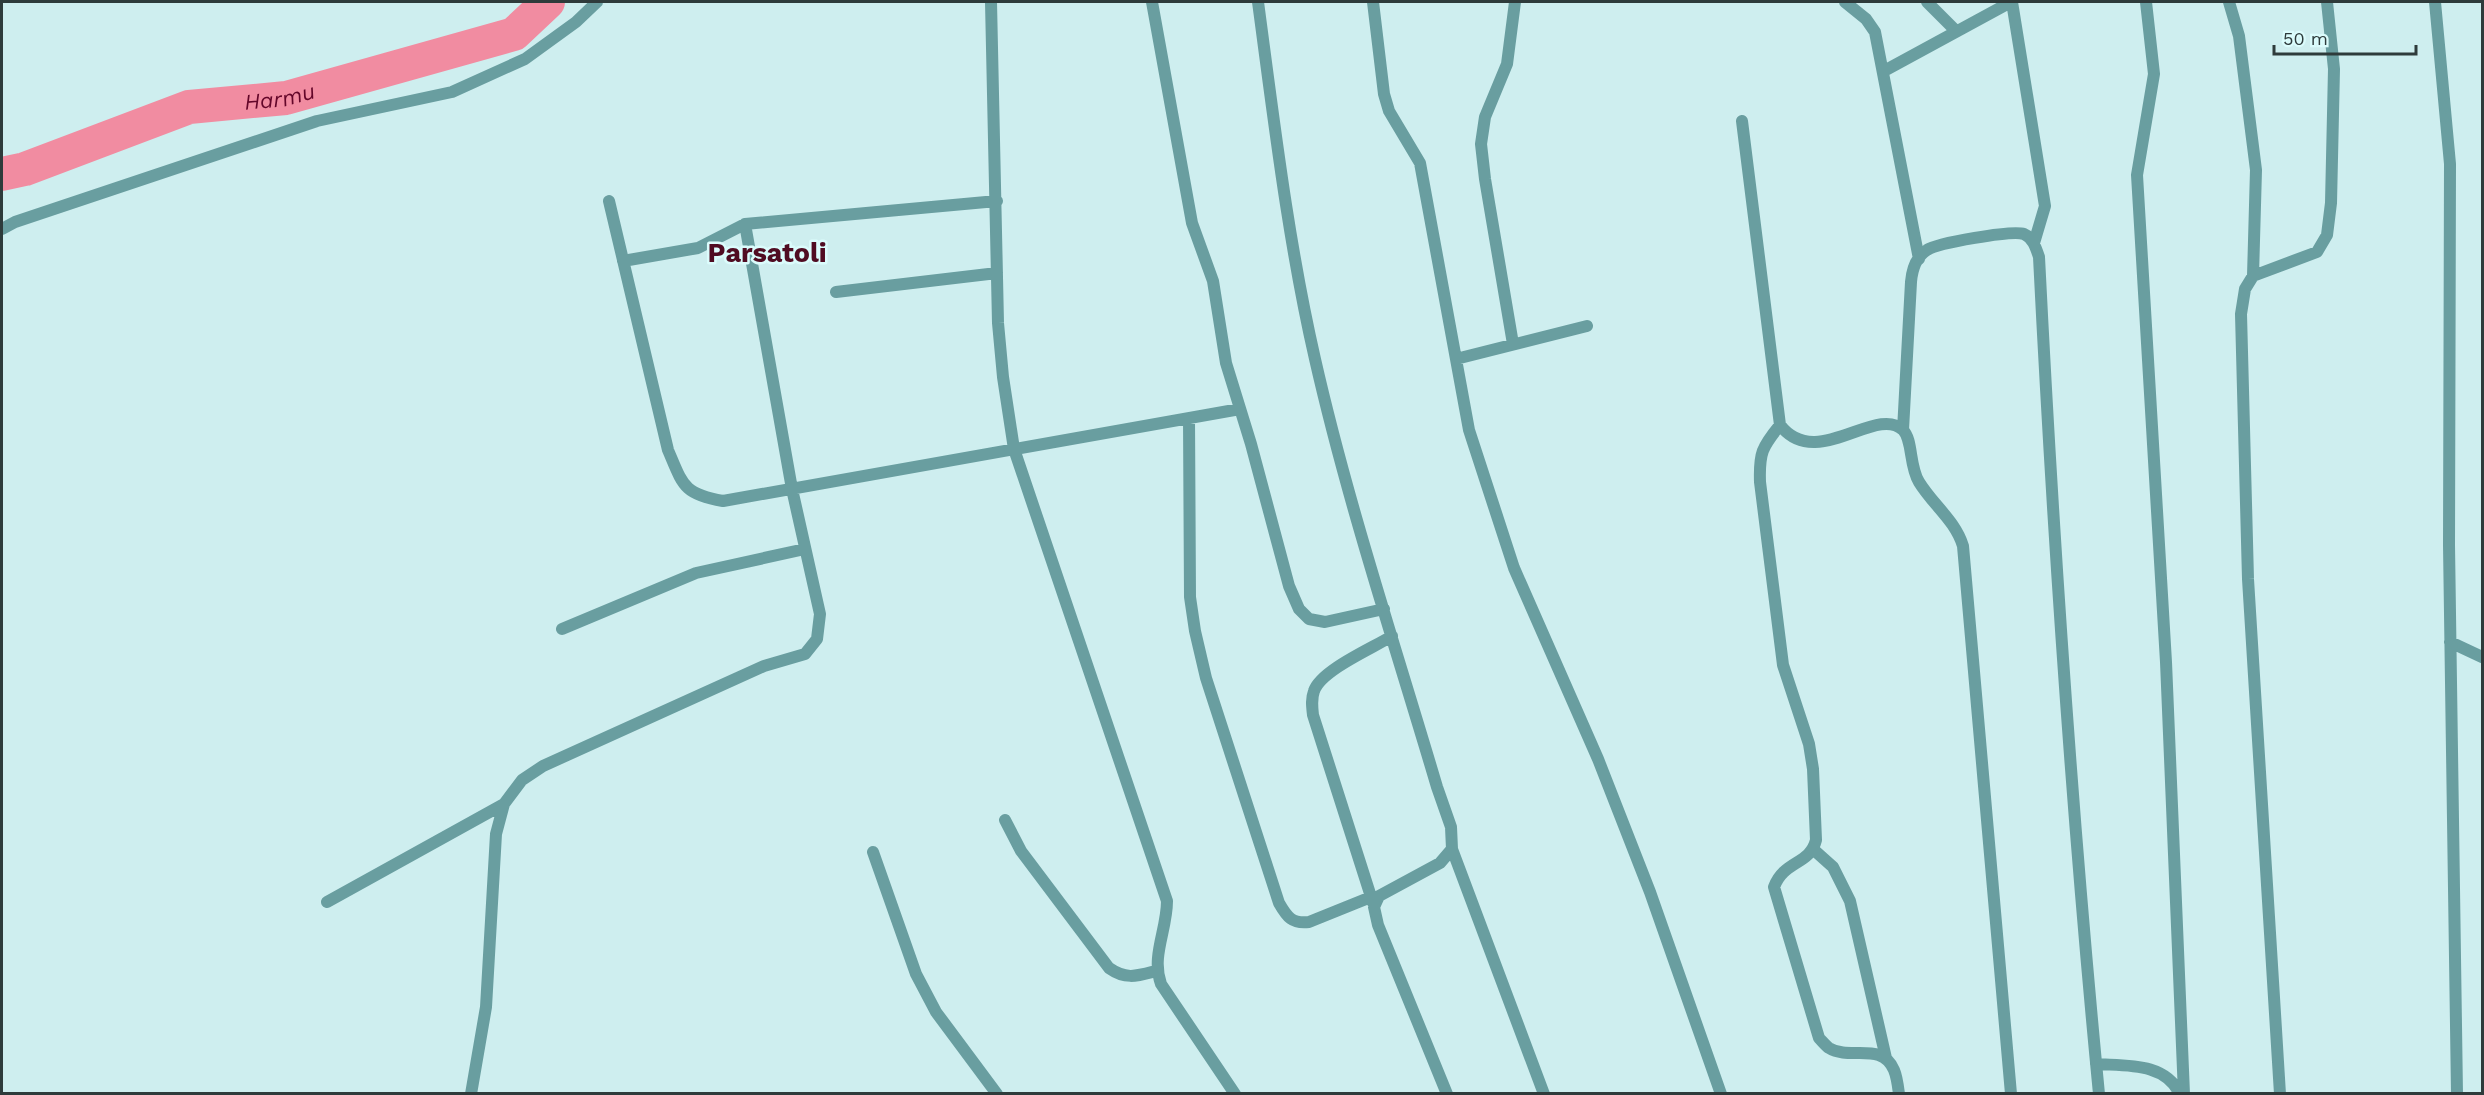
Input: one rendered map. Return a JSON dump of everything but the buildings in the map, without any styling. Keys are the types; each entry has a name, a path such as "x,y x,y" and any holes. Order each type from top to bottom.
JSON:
{"street":[{"path":"2,229 15,222 317,121 452,92 525,59 576,22 597,2"},
{"path":"991,2 1000,351 1014,449 1167,901 1167,918 1157,955 1156,971 1166,993 1234,1094"},
{"path":"1152,2 1185,196 1213,281 1226,363 1289,586 1299,609 1309,619 1325,622 1384,609"},
{"path":"1258,2 1284,198 1314,358 1336,446 1437,787 1452,827 1452,849 1544,1094"},
{"path":"1373,2 1384,94 1389,111 1420,163 1469,430 1514,568 1598,759 1646,881 1721,1094"},
{"path":"1513,344 1481,144 1485,117 1507,64 1515,2"},
{"path":"1845,2 1866,19 1875,32 1919,259"},
{"path":"1927,2 1956,31"},
{"path":"1884,71 2011,2 2044,206 2034,243"},
{"path":"2146,2 2154,74 2137,175 2166,662 2182,1094"},
{"path":"2229,2 2239,36 2256,170 2253,276 2245,289 2241,314 2248,579 2280,1094"},
{"path":"2253,276 2316,252 2327,235 2331,203 2334,69 2327,2"},
{"path":"2435,2 2450,164 2450,642 2457,1094"},
{"path":"1742,121 1780,425 1787,435 1798,441 1816,443 1862,429 1892,424 1903,430"},
{"path":"609,201 668,450 683,486 703,498 723,501 1240,409"},
{"path":"623,261 698,248 745,224 997,201"},
{"path":"471,1094 486,1007 496,834 504,804 522,780 543,766 764,666 805,654 817,639 820,614 792,489 745,224"},
{"path":"2011,1094 1963,546 1958,531 1932,501 1911,469 1909,442 1903,430 1912,270 1928,249 2005,234 2023,234 2034,243 2039,257 2048,440 2079,885 2099,1094"},
{"path":"836,292 997,273"},
{"path":"1456,358 1587,326"},
{"path":"1190,418 1190,597 1197,643 1206,678 1279,903 1288,917 1298,923 1309,922 1373,902 1379,896 1440,863 1452,849"},
{"path":"1780,425 1764,445 1759,458 1760,482 1783,665 1809,744 1814,769 1816,840 1814,849 1805,858 1786,867 1778,876 1774,887 1820,1038 1829,1048 1846,1054 1872,1052 1886,1058"},
{"path":"562,629 696,573 730,563 805,549"},
{"path":"1392,636 1323,676 1314,689 1311,701 1313,715 1373,902 1378,925 1447,1094"},
{"path":"2450,642 2482,657"},
{"path":"327,902 504,804"},
{"path":"1005,820 1021,851 1109,968 1120,975 1132,977 1156,971"},
{"path":"1814,849 1833,867 1850,901 1886,1058 1894,1069 1899,1094"},
{"path":"873,852 916,974 936,1012 997,1094"},
{"path":"2096,1064 2145,1067 2161,1072 2182,1094"}],"waterway":[{"name":"Harmu","path":"2,174 25,169 189,107 286,98 514,34 548,2"}],"district":[{"name":"Parsatoli","path":"767,253"}]}
